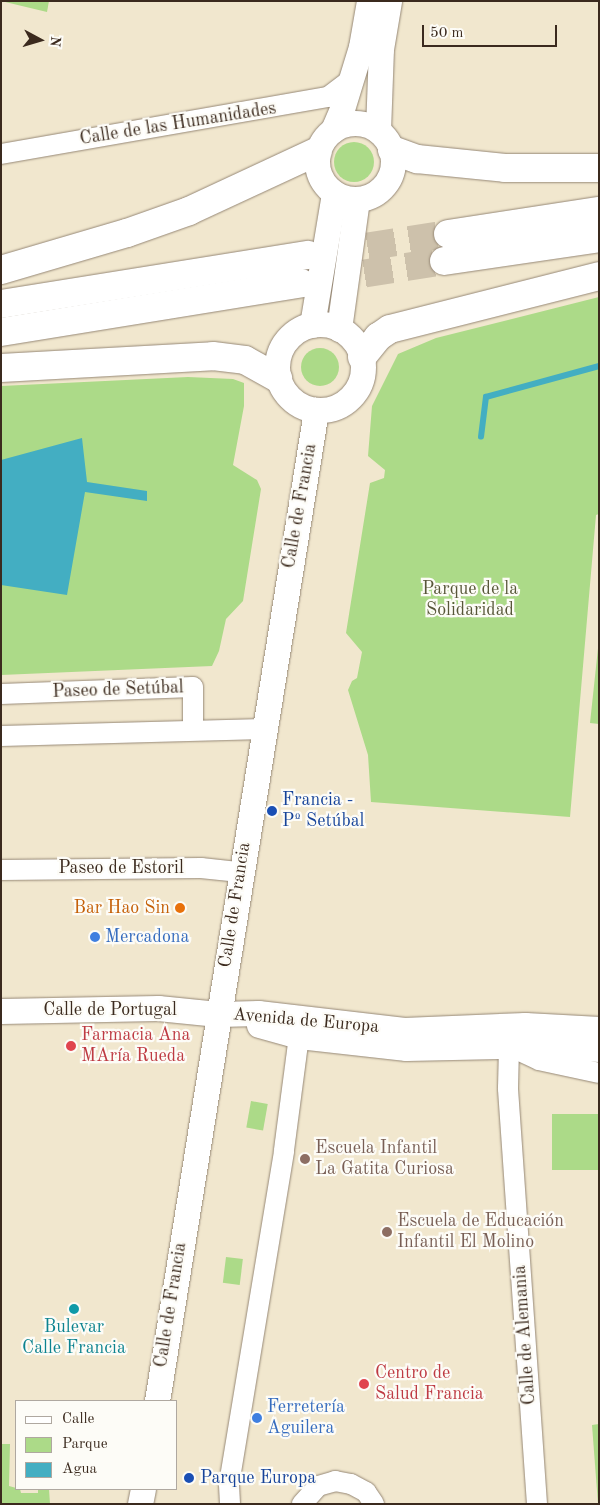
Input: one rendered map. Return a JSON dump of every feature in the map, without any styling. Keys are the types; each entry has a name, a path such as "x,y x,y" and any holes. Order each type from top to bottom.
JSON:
{"highway":[{"path":"385,140 417,159 506,168 599,168"},
{"path":"1,270 128,233 180,214 325,141"},
{"path":"448,234 599,211"},
{"path":"444,261 599,238"},
{"path":"1,304 308,255"},
{"path":"362,358 378,337 390,329 599,276"},
{"path":"1,332 302,284"},
{"path":"1,368 213,356 245,360 278,378"}],"main road":[{"path":"370,1 361,47 349,81 342,110 325,141 317,167 323,182 346,196 376,192 390,177 385,140 380,65 390,1"},
{"path":"325,141 347,123 363,123 385,140"},
{"path":"312,325 346,196"},
{"path":"339,329 346,196"},
{"path":"312,325 339,329 349,336 362,358 362,374 357,389 346,401 332,409 316,410 292,400 278,378 280,350 298,330 312,325"},
{"name":"Calle de Francia","path":"157,1400 240,872 316,410"},
{"name":"Calle de Portugal","path":"1,1011 158,1008 218,1014"},
{"name":"Avenida de Europa","path":"218,1014 258,1013 404,1030 568,1025 599,1029"},
{"name":"Avenida de Europa","path":"218,1014 299,1036 406,1048 510,1046 599,1049"},
{"path":"140,1504 143,1490"}],"street":[{"name":"Calle de las Humanidades","path":"1,154 302,103 328,97 349,81"},
{"name":"Paseo de Setúbal","path":"1,694 193,687 194,728"},
{"path":"1,736 194,728 264,729"},
{"name":"Paseo de Estoril","path":"1,870 201,868 240,872"},
{"path":"568,1025 599,1017"},
{"path":"230,1504 229,1484 282,1159 299,1036"},
{"name":"Avenida de Europa","path":"510,1046 539,1060 599,1073"},
{"name":"Calle de Alemania","path":"510,1046 508,1088 537,1504"},
{"path":"302,1504 318,1486 335,1481 351,1484 366,1492 374,1504"}],"green space":[{"path":"1,1 49,1 47,12"},
{"path":"354,142 368,148 374,162 368,176 354,182 340,176 334,162 340,148"},
{"name":"Parque de la Solidaridad","path":"599,297 599,514 596,515 570,817 371,802 368,755 348,690 352,681 357,678 362,652 346,633 370,483 384,478 385,470 368,456 372,406 398,354 436,338"},
{"path":"320,348 334,353 339,367 334,381 320,386 306,381 301,367 306,353"},
{"path":"188,377 233,379 244,383 244,406 233,465 257,480 261,489 243,601 226,619 219,651 212,666 1,675 1,386"},
{"path":"599,639 599,724 590,723"},
{"path":"251,1101 268,1104 263,1131 246,1128"},
{"path":"552,1114 599,1114 599,1170 552,1170"},
{"path":"226,1257 243,1259 240,1285 223,1283"},
{"path":"599,1424 599,1504 598,1504 592,1425"},
{"path":"1,1444 10,1444 9,1486 15,1488 15,1490 20,1490 21,1493 38,1493 38,1490 49,1490 50,1504 1,1504"}],"water":[{"path":"82,438 87,482 147,491 147,501 85,492 67,595 1,585 1,460"}],"waterway":[{"path":"481,437 486,397 599,366"}],"tunnel":[{"path":"326,253 448,234"},
{"path":"323,280 444,261"}],"place":[{"name":"Francia - Pº Setúbal","path":"272,811"},
{"name":"Bar Hao Sin","path":"180,908"},
{"name":"Mercadona","path":"95,937"},
{"name":"Farmacia Ana MAría Rueda","path":"71,1046"},
{"name":"Escuela Infantil La Gatita Curiosa","path":"305,1159"},
{"name":"Escuela de Educación Infantil El Molino","path":"387,1232"},
{"name":"Bulevar Calle Francia","path":"74,1309"},
{"name":"Centro de Salud Francia","path":"364,1384"},
{"name":"Ferretería Aguilera","path":"257,1418"},
{"name":"Parque Europa","path":"189,1478"}]}
